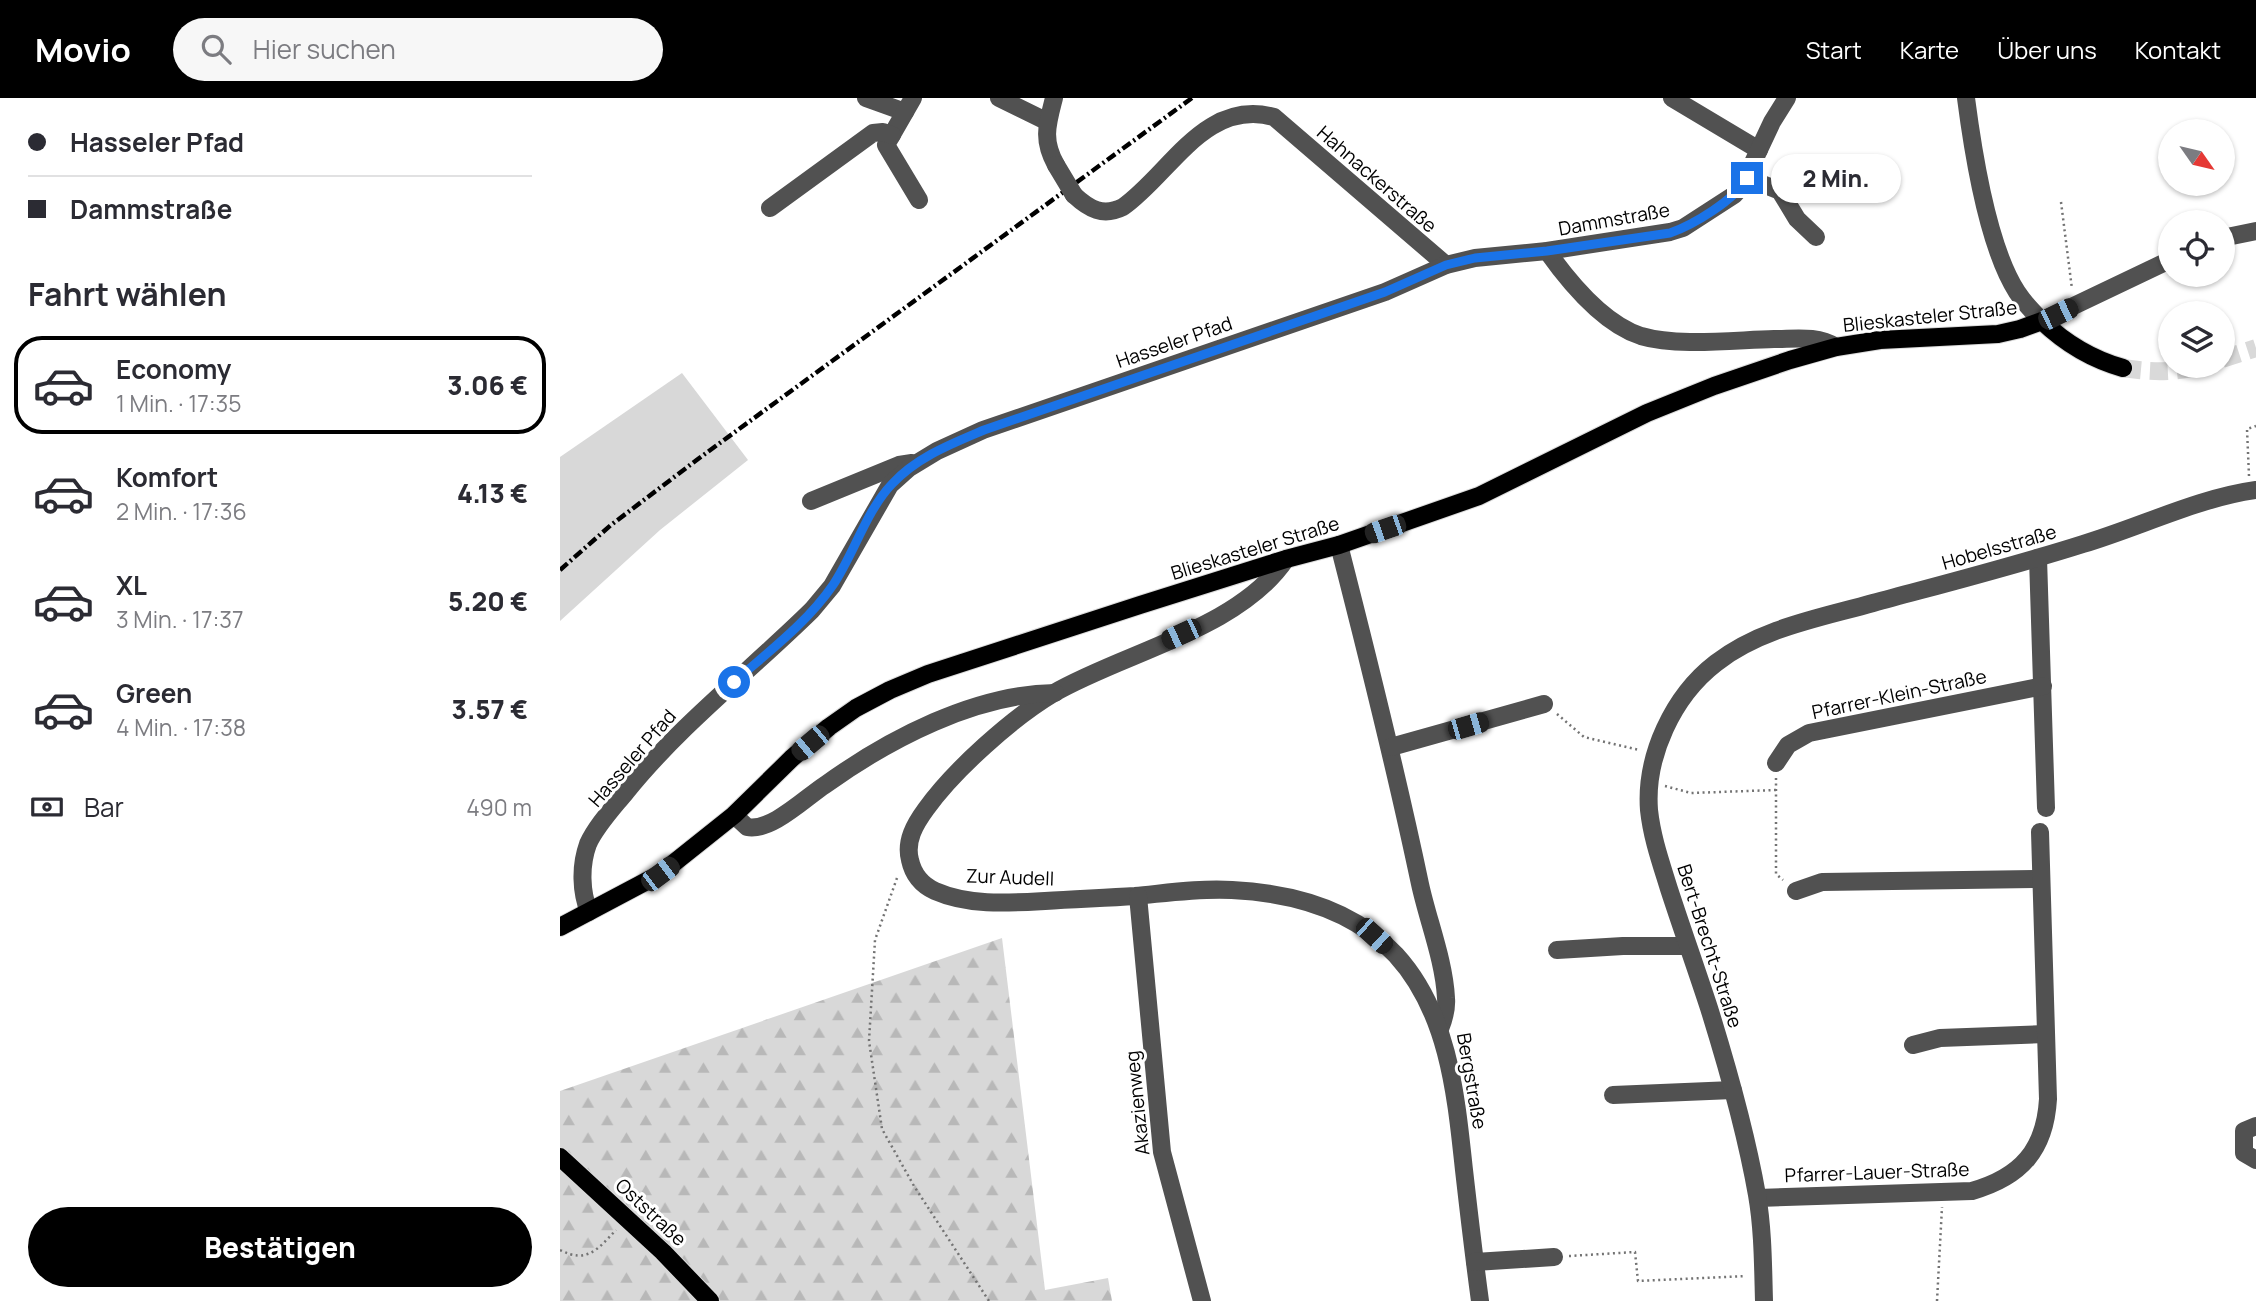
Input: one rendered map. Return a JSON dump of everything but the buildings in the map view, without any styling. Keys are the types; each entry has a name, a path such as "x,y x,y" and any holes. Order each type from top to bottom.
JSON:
{"main road":[{"name":"Blieskasteler Straße","path":"560,927 660,874 734,815 792,758 829,727 890,690 928,674 1286,559 1339,545 1479,496 1647,413 1714,386 1836,347 1880,340 1998,334 2042,321"},
{"path":"2042,321 2076,349 2123,368"},
{"name":"Oststraße","path":"560,1157 710,1301"}],"street":[{"path":"866,98 909,105 886,145 919,200"},
{"path":"999,98 1048,122 1054,98"},
{"path":"1672,98 1759,150"},
{"name":"Dammstraße","path":"1547,251 1670,233 1683,228 1734,195 1747,178 1759,150 1765,118 1787,98"},
{"path":"1966,98 1986,206 1995,239 2016,291 2042,321"},
{"name":"Hahnackerstraße","path":"1048,122 1046,142 1073,195 1086,206 1107,213 1123,207 1214,111 1230,105 1247,104 1259,107 1446,265"},
{"path":"769,208 857,142 873,133 892,135"},
{"path":"1747,178 1780,191 1797,219 1816,237"},
{"path":"2235,235 2256,231"},
{"path":"1446,265 1496,254 1547,251 1569,280 1596,307 1627,331 1640,336 1670,341 1804,338 1828,341 1836,347"},
{"name":"Hasseler Pfad","path":"589,912 584,899 584,864 589,844 612,808 672,738 813,610 832,586 890,485 918,462 984,430 1385,292 1446,265"},
{"name":"Blieskasteler Straße","path":"2042,321 2158,266"},
{"name":"Hasseler Pfad","path":"811,501 899,465 918,462"},
{"name":"Hobelsstraße","path":"1751,640 1822,617 2038,558 2188,508 2253,490"},
{"name":"Bergstraße","path":"1339,545 1391,747 1444,980 1447,1000 1440,1029 1450,1068 1458,1121 1480,1301"},
{"path":"2038,558 2046,808"},
{"path":"908,852 913,830 923,812 980,750 1055,693 1206,622 1246,599 1266,584 1286,559"},
{"name":"Bert-Brecht-Straße","path":"1751,640 1718,661 1686,692 1670,719 1655,754 1649,782 1650,812 1656,849 1709,1007 1733,1090 1758,1198 1765,1301"},
{"name":"Pfarrer-Klein-Straße","path":"1776,763 1788,745 1809,733 2043,686"},
{"path":"734,815 747,827 760,826 778,819 862,759 942,720 1012,696 1055,693"},
{"path":"1391,747 1544,704"},
{"name":"Pfarrer-Lauer-Straße","path":"1758,1198 1972,1191 1993,1185 2012,1173 2029,1157 2040,1140 2046,1122 2048,1099 2040,832"},
{"name":"Zur Audell","path":"908,852 911,866 922,883 950,896 978,901 1015,903 1229,889 1289,897 1320,906 1350,919 1396,956 1416,984 1440,1029"},
{"path":"1796,891 1822,882 2040,879"},
{"name":"Akazienweg","path":"1138,895 1162,1152 1202,1301"},
{"path":"1557,950 1687,946"},
{"path":"1913,1045 1940,1038 2045,1034"},
{"path":"1613,1095 1733,1090"},
{"path":"2256,1122 2244,1131 2242,1145 2244,1153 2256,1160"},
{"path":"1475,1262 1554,1257"}],"path":[{"path":"2061,202 2074,306"},
{"path":"2253,490 2248,429 2256,426"},
{"path":"1544,704 1584,737 1655,754"},
{"path":"1776,763 1776,874 1796,891"},
{"path":"1649,782 1691,793 1776,790"},
{"path":"908,852 875,940 869,1041 882,1129 914,1186 989,1301"},
{"path":"1937,1301 1943,1193"},
{"path":"560,1250 572,1256 594,1253 617,1228 618,1210"},
{"path":"1554,1257 1635,1252 1638,1281 1763,1275"}],"green space":[{"path":"682,373 748,460 660,530 560,621 560,457"},
{"path":"1002,938 1045,1290 1108,1278 1112,1301 560,1301 560,1091"}],"tunnel":[{"path":"2235,355 2256,348"},
{"path":"2123,368 2158,371"}],"railway":[{"path":"560,570 611,525 698,459 1192,98"}],"route":[{"path":"734,682 813,610 832,586 890,485 909,468 937,451 984,430 1385,292 1446,265 1496,254 1547,251 1670,233 1683,228 1734,195 1747,178"}]}
